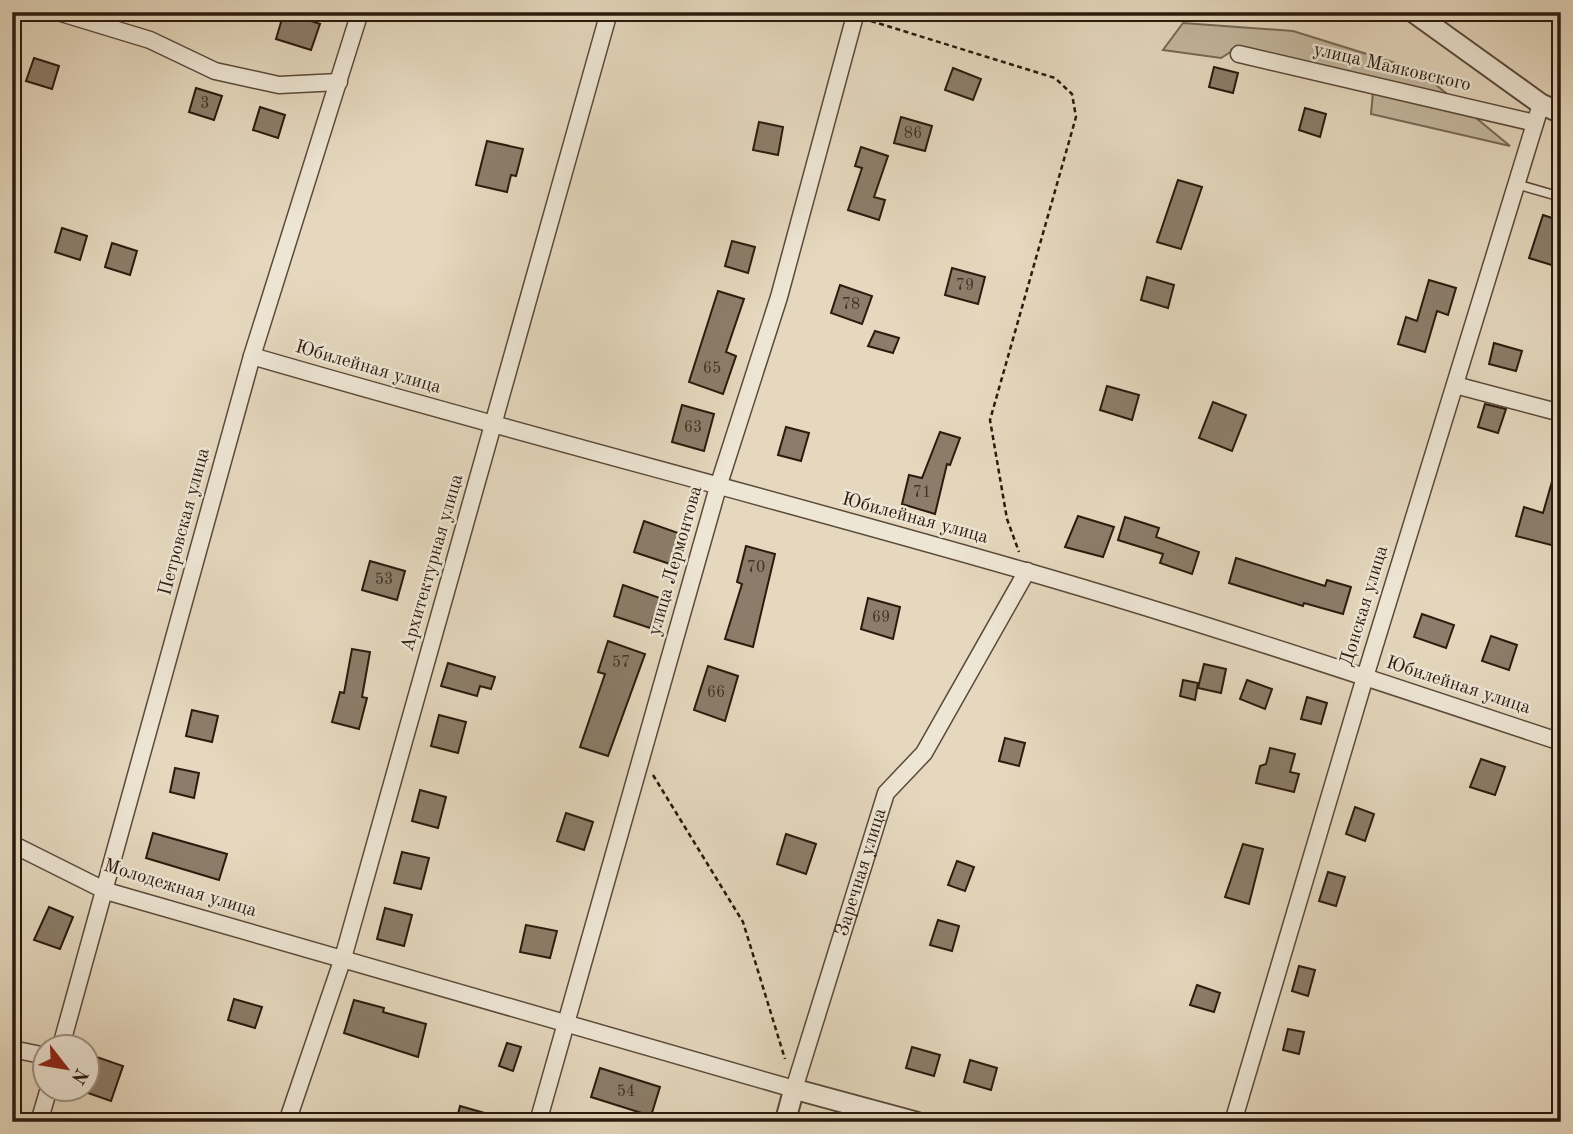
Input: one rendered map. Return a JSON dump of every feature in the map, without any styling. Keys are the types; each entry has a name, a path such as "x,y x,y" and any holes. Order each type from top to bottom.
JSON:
{"street":[{"path":"58,12 150,40 215,71 279,85 340,82"},
{"name":"Петровская улица","path":"65,1032 252,356 360,12"},
{"name":"Архитектурная улица","path":"287,1122 342,958 609,12"},
{"path":"1413,12 1541,104 1561,113"},
{"name":"улица Лермонтова","path":"538,1122 568,1025 719,487 779,297 856,14"},
{"name":"улица Маяковского","path":"1239,54 1535,123"},
{"name":"Донская улица","path":"1233,1122 1365,677 1541,104"},
{"name":"Юбилейная улица","path":"252,356 493,426 1027,571 1365,677 1561,742"},
{"path":"1455,385 1561,413"},
{"name":"Заречная улица","path":"785,1122 886,793 924,753 1027,571"},
{"name":"Молодежная улица","path":"12,844 106,891 794,1089"},
{"path":"12,1049 32,1053"},
{"path":"794,1089 916,1122"},
{"path":"39,1122 45,1102"}],"lane":[{"path":"1516,184 1561,197"}],"path":[{"path":"856,14 1055,78 1072,94 1076,117 990,420 1007,519 1027,571"},
{"path":"643,758 743,922 794,1089"}],"shaded area":[{"path":"1183,23 1293,31 1418,70 1510,146 1371,114 1374,81 1237,48 1221,58 1163,50"}],"building":[{"path":"284,12 320,24 311,50 276,39"},
{"path":"34,58 59,66 52,89 26,81"},
{"path":"1214,67 1238,73 1233,93 1209,87"},
{"path":"953,68 981,79 973,100 945,90"},
{"path":"196,88 222,96 214,120 189,112"},
{"path":"260,107 285,115 278,138 253,130"},
{"path":"1305,108 1326,114 1320,137 1299,130"},
{"path":"901,117 932,126 925,151 894,143"},
{"path":"759,122 783,127 778,155 753,150"},
{"path":"487,141 523,149 516,176 511,175 507,192 476,185"},
{"path":"861,147 888,156 874,197 885,200 879,220 848,210 862,168 855,166"},
{"path":"1178,180 1202,187 1181,249 1157,242"},
{"path":"1543,215 1561,221 1561,268 1529,258"},
{"path":"62,228 87,236 80,260 55,252"},
{"path":"732,241 755,247 748,273 725,266"},
{"path":"112,243 137,251 130,275 105,267"},
{"path":"952,268 985,277 978,304 945,295"},
{"path":"1147,277 1174,285 1168,308 1141,300"},
{"path":"1429,280 1456,288 1448,315 1437,311 1425,352 1398,344 1406,317 1417,321"},
{"path":"840,285 872,296 862,324 831,313"},
{"path":"718,291 744,299 726,352 736,356 723,394 689,382"},
{"path":"875,331 899,338 893,353 868,346"},
{"path":"1494,343 1522,351 1516,371 1489,364"},
{"path":"1107,386 1139,395 1132,420 1100,410"},
{"path":"1213,402 1246,415 1232,451 1199,438"},
{"path":"1485,404 1506,409 1498,433 1478,427"},
{"path":"682,405 714,414 704,451 672,442"},
{"path":"786,427 809,433 801,461 778,455"},
{"path":"940,432 960,438 950,465 947,464 935,514 902,504 909,475 922,478"},
{"path":"1557,464 1561,465 1559,547 1516,536 1524,507 1543,513"},
{"path":"1078,516 1114,527 1103,557 1065,547"},
{"path":"1125,517 1159,528 1156,537 1199,552 1192,574 1160,563 1163,554 1118,540"},
{"path":"644,521 681,534 670,564 634,552"},
{"path":"746,546 775,554 753,647 725,639 742,584 737,582"},
{"path":"1236,558 1325,586 1327,580 1351,587 1343,614 1304,603 1303,606 1229,583"},
{"path":"370,561 405,571 397,600 362,590"},
{"path":"623,585 660,598 650,628 614,616"},
{"path":"868,598 900,607 893,639 861,629"},
{"path":"1422,614 1454,625 1446,648 1414,637"},
{"path":"1491,636 1517,645 1509,670 1482,661"},
{"path":"608,641 645,654 608,756 580,747 605,674 598,672"},
{"path":"352,649 370,652 362,697 367,698 359,729 332,722 340,692 344,693"},
{"path":"448,663 495,677 491,689 480,686 477,696 441,686"},
{"path":"1204,664 1226,669 1221,693 1198,688"},
{"path":"708,666 738,676 725,721 694,710"},
{"path":"1183,680 1198,683 1195,700 1180,696"},
{"path":"1247,680 1272,689 1265,709 1240,699"},
{"path":"1307,697 1327,703 1321,724 1301,719"},
{"path":"192,710 218,716 212,742 186,736"},
{"path":"439,715 466,722 458,753 431,746"},
{"path":"1005,738 1025,743 1019,766 999,761"},
{"path":"1270,748 1295,754 1290,772 1299,774 1294,792 1256,783 1260,766 1266,764"},
{"path":"1481,759 1505,767 1495,795 1470,787"},
{"path":"175,768 199,773 194,798 170,792"},
{"path":"420,790 446,797 438,828 412,821"},
{"path":"1355,807 1374,814 1365,841 1346,834"},
{"path":"566,813 593,822 584,850 557,841"},
{"path":"153,833 227,854 219,880 146,858"},
{"path":"786,834 816,844 806,874 777,864"},
{"path":"1243,844 1263,849 1249,904 1225,897"},
{"path":"402,852 429,858 421,889 394,883"},
{"path":"957,861 974,867 965,891 948,885"},
{"path":"1328,872 1345,877 1336,906 1319,901"},
{"path":"49,907 73,917 60,949 34,940"},
{"path":"385,908 412,915 404,946 377,939"},
{"path":"938,920 959,926 952,951 930,945"},
{"path":"526,925 557,931 550,958 520,952"},
{"path":"1299,966 1315,970 1308,996 1292,991"},
{"path":"1197,985 1220,993 1214,1012 1190,1005"},
{"path":"234,999 262,1007 255,1028 228,1020"},
{"path":"354,1000 384,1008 383,1012 426,1024 418,1057 344,1033"},
{"path":"1288,1029 1304,1032 1299,1054 1283,1050"},
{"path":"507,1043 521,1047 513,1071 499,1066"},
{"path":"912,1047 940,1055 934,1076 906,1068"},
{"path":"102,1059 123,1066 111,1101 102,1098"},
{"path":"970,1060 997,1068 991,1090 964,1082"},
{"path":"600,1068 660,1087 651,1116 591,1097"},
{"path":"460,1106 502,1118 501,1122 456,1122"}]}
